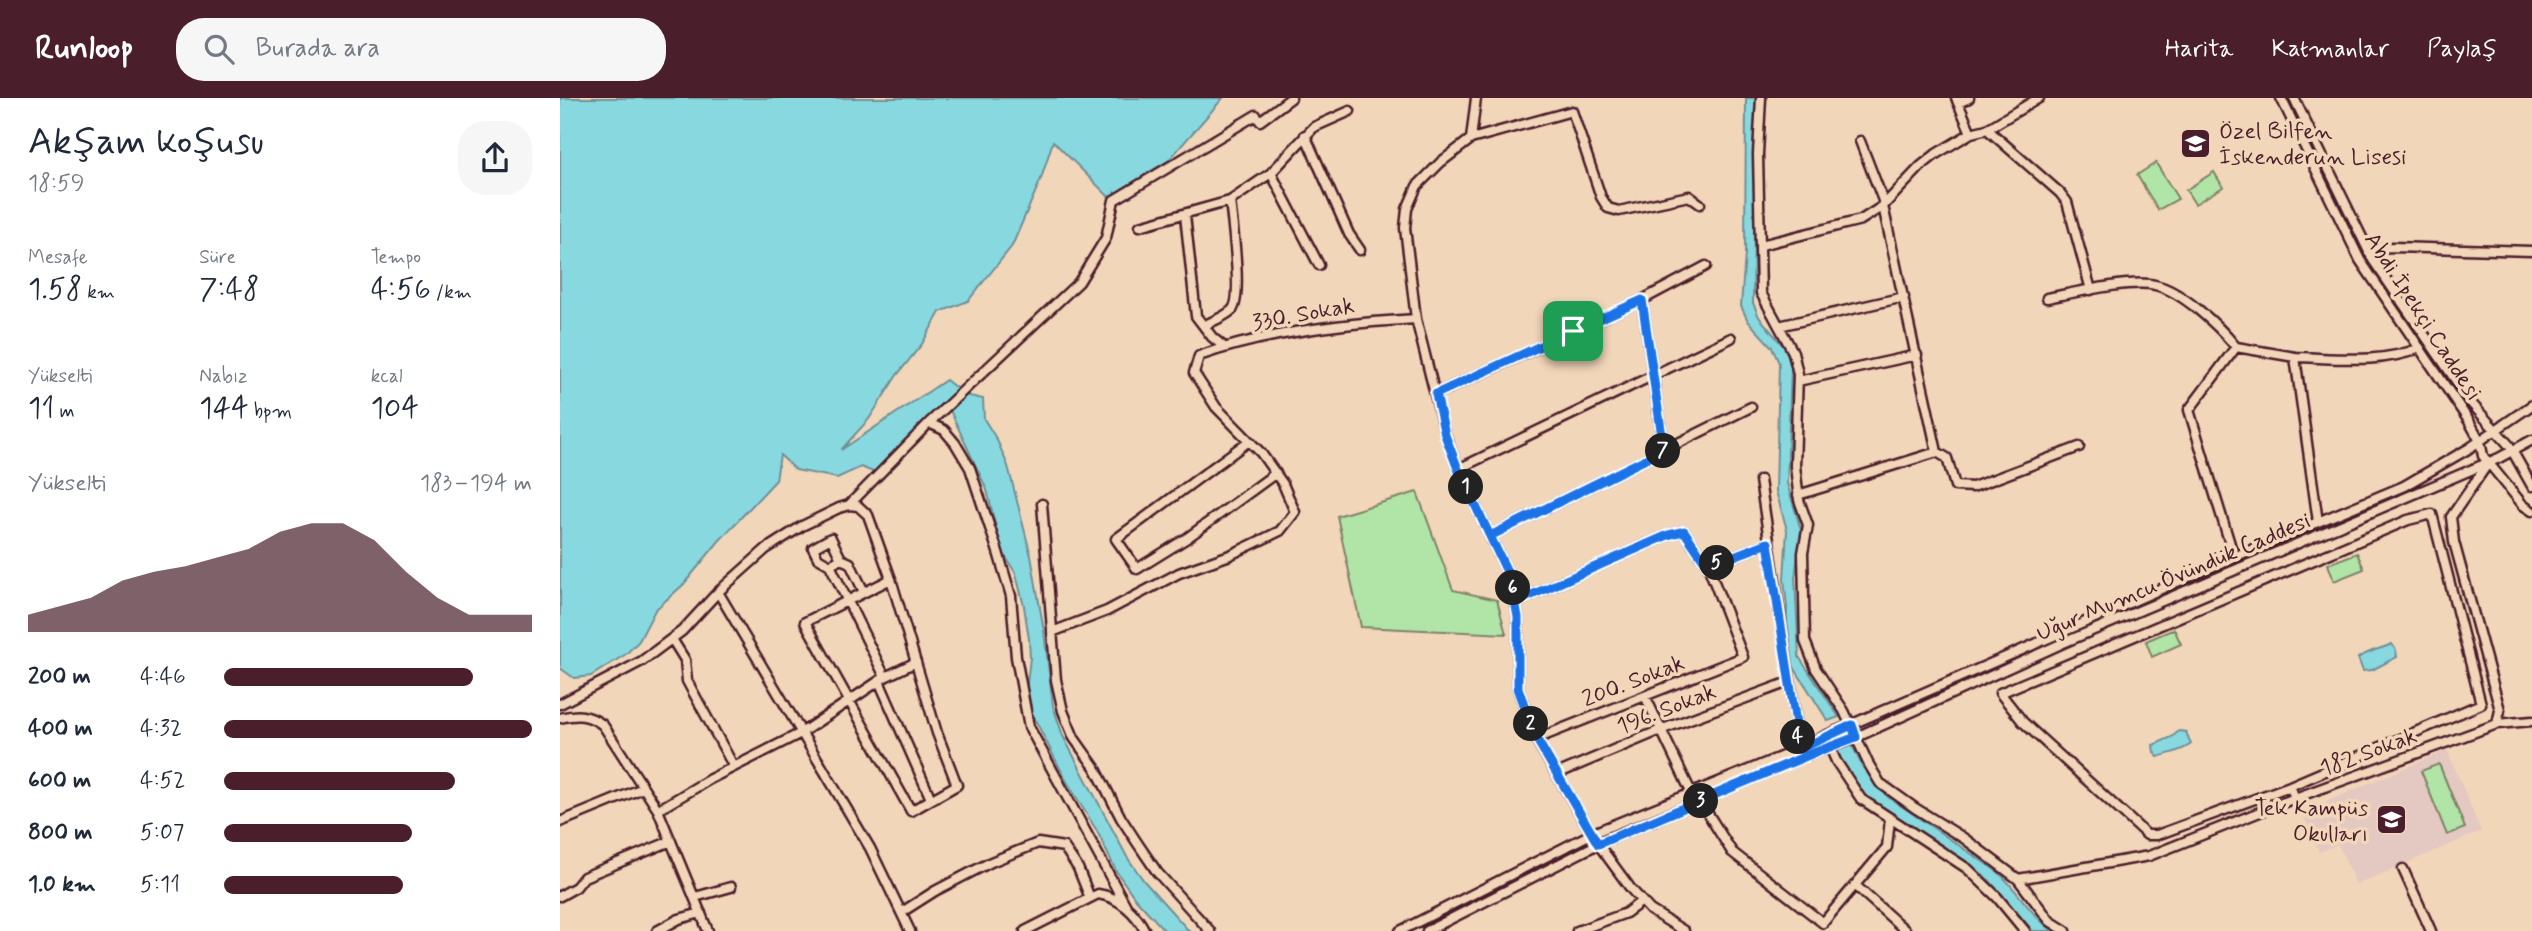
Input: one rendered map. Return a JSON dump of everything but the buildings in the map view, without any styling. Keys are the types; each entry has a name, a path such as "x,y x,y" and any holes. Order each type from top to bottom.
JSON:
{"street":[{"path":"560,704 642,661 682,631 718,592 766,549 802,526 849,505 929,423 1079,282 1106,239 1114,200 1255,115 1260,121 1291,98"},
{"path":"1471,139 1476,98"},
{"path":"1761,98 1758,154 1760,293 1793,352 1798,381 1795,466 1798,495 1808,525 1803,553 1805,641 1816,669 1880,783 1965,839 2018,879 2050,920 2066,931"},
{"path":"1969,98 1957,101 1971,133"},
{"path":"1761,245 1861,220 1884,204 1921,166 1971,133 1987,130 2039,98"},
{"name":"Abdi İpekçi Caddesi","path":"2281,98 2360,260 2469,421 2480,441 2483,456 2523,505 2532,511"},
{"name":"Abdi İpekçi Caddesi","path":"2294,98 2369,253 2472,404 2504,438 2532,486"},
{"path":"1140,226 1230,201 1271,173 1314,127 1350,111"},
{"path":"1684,931 1650,910 1598,844 1559,773 1536,738 1518,688 1518,617 1511,580 1458,469 1445,435 1416,319 1405,228 1407,209 1418,186 1441,162 1471,139 1573,111 1601,197 1608,208 1619,211 1689,196 1700,204"},
{"path":"1987,130 2067,202 2091,290"},
{"path":"1305,135 1349,234 1360,250"},
{"path":"1860,141 1884,204 1937,452 1947,458 1955,486 1973,487 2079,447"},
{"path":"1271,173 1319,265"},
{"path":"1203,326 1232,310 1236,304 1237,276 1230,201"},
{"path":"1185,215 1196,316 1224,347"},
{"path":"2369,253 2379,247 2532,251"},
{"path":"1436,394 1642,300 1706,266"},
{"path":"2047,298 2091,290 2153,284 2173,292 2224,331 2236,347 2295,357 2384,359 2420,348"},
{"path":"1779,326 1904,297"},
{"path":"1642,300 1664,450"},
{"name":"330. Sokak","path":"1249,441 1216,407 1194,373 1199,356 1224,347 1331,326 1416,319"},
{"path":"1458,469 1731,338"},
{"path":"2234,557 2189,410 2236,347"},
{"path":"1798,381 1917,355"},
{"path":"2295,357 2318,522"},
{"name":"Uğur Mumcu Övündük Caddesi","path":"1829,735 2234,557 2404,486 2480,441 2532,405"},
{"path":"1490,536 1751,407"},
{"path":"929,423 944,430 970,468 998,552 1011,596 1016,657 1029,727 1126,906 1145,931"},
{"name":"Uğur Mumcu Övündük Caddesi","path":"1833,746 2063,643 2489,462 2532,440"},
{"path":"1052,632 1107,611 1179,573 1230,555 1280,531 1295,512 1276,473 1249,441 1116,539 1137,569 1186,538 1276,473"},
{"path":"1798,495 1937,452"},
{"path":"2489,462 2451,517 2454,542 2500,710 2497,724"},
{"path":"1760,481 1800,749"},
{"path":"1042,504 1052,632 1063,711 1074,738 1096,769 1121,818 1151,863 1210,931"},
{"path":"849,505 858,506 868,515 891,579 937,733 957,785 911,811 805,622 891,579"},
{"path":"2432,514 2482,704 2290,786 2157,835 2147,835 2023,723 2000,692 2408,520 2432,514"},
{"path":"1516,602 1668,535 1684,531 1708,566 1768,543"},
{"path":"864,592 850,563 841,559 831,538 813,548 818,558 830,565 882,679 931,799"},
{"path":"830,565 841,559"},
{"name":"200. Sokak","path":"1536,738 1743,657 1708,566"},
{"path":"718,592 870,848 909,931"},
{"path":"672,639 685,660 687,681 734,767"},
{"path":"658,810 801,733 882,679 916,662"},
{"name":"196. Sokak","path":"1559,773 1662,729 1789,682"},
{"path":"1645,696 1691,792"},
{"path":"560,718 578,714 592,717 603,725 658,810 708,931"},
{"name":"182 Sokak","path":"2018,879 2149,856 2295,798 2497,724 2532,721"},
{"path":"1400,931 1593,832 1829,735 1848,782 1861,799 1968,869 1997,897 2025,931"},
{"path":"1427,931 1598,844 1833,746"},
{"path":"2290,786 2295,798"},
{"path":"560,822 643,788"},
{"path":"1700,801 1732,852 1823,923 1887,847 1890,819"},
{"path":"560,896 576,887 584,877 671,841"},
{"path":"902,912 935,891 991,862 1038,844 1064,847 1078,868 1090,898"},
{"path":"2403,869 2431,931"},
{"path":"1856,886 1906,931"},
{"path":"695,897 731,887"},
{"path":"1025,931 1098,894 1107,895 1126,906"},
{"path":"1577,931 1626,913 1642,901"},
{"path":"657,931 679,919 701,912"}],"shaded area":[{"name":"Tek Kampüs Okulları","path":"2447,750 2481,831 2356,885 2338,844 2319,852 2302,812"}],"green space":[{"path":"2156,163 2178,199 2158,210 2137,175"},
{"path":"2214,172 2223,187 2195,204 2186,190"},
{"path":"1417,492 1453,590 1497,600 1506,634 1361,627 1337,516"},
{"path":"2357,553 2364,569 2334,581 2328,564"},
{"path":"2174,629 2181,644 2152,657 2146,641"},
{"path":"2439,764 2465,828 2447,835 2421,771"}],"water":[{"path":"560,98 1223,98 1169,160 1109,197 1053,141 1041,179 1012,246 968,301 940,312 922,344 897,375 869,419 841,450 946,380 965,395 983,399 984,419 1008,466 1031,556 1053,706 1063,736 1127,857 1144,881 1189,931 1165,931 1135,898 1116,871 1027,704 1029,639 1016,574 1001,549 987,490 950,410 873,472 861,467 837,478 796,470 780,455 776,480 719,541 684,584 655,610 639,641 626,654 591,676 574,678 560,668"},
{"path":"1746,98 1756,98 1753,303 1759,317 1785,348 1791,367 1787,483 1801,530 1795,578 1799,657 1839,717 1828,721 1790,661 1786,643 1787,607 1784,579 1787,530 1776,491 1779,363 1772,347 1748,321 1741,306 1745,254"},
{"path":"2392,644 2397,657 2372,670 2363,671 2358,658"},
{"path":"2179,731 2186,732 2191,744 2158,757 2153,745"},
{"path":"1852,745 1863,768 1888,797 1998,872 2038,918 2053,931 2033,931 1989,880 1866,797 1856,787 1835,750"}],"place":[{"name":"Özel Bilfen İskenderun Lisesi","path":"2196,143"},
{"name":"Tek Kampüs Okulları","path":"2391,820"}],"route":[{"path":"1573,331 1436,394 1445,435 1458,469 1511,580 1518,617 1518,688 1536,738 1559,773 1598,844 1856,737 1852,725 1800,749 1768,543 1708,566 1684,531 1668,535 1516,602 1511,580 1490,536 1664,450 1642,300 1573,331"}]}
